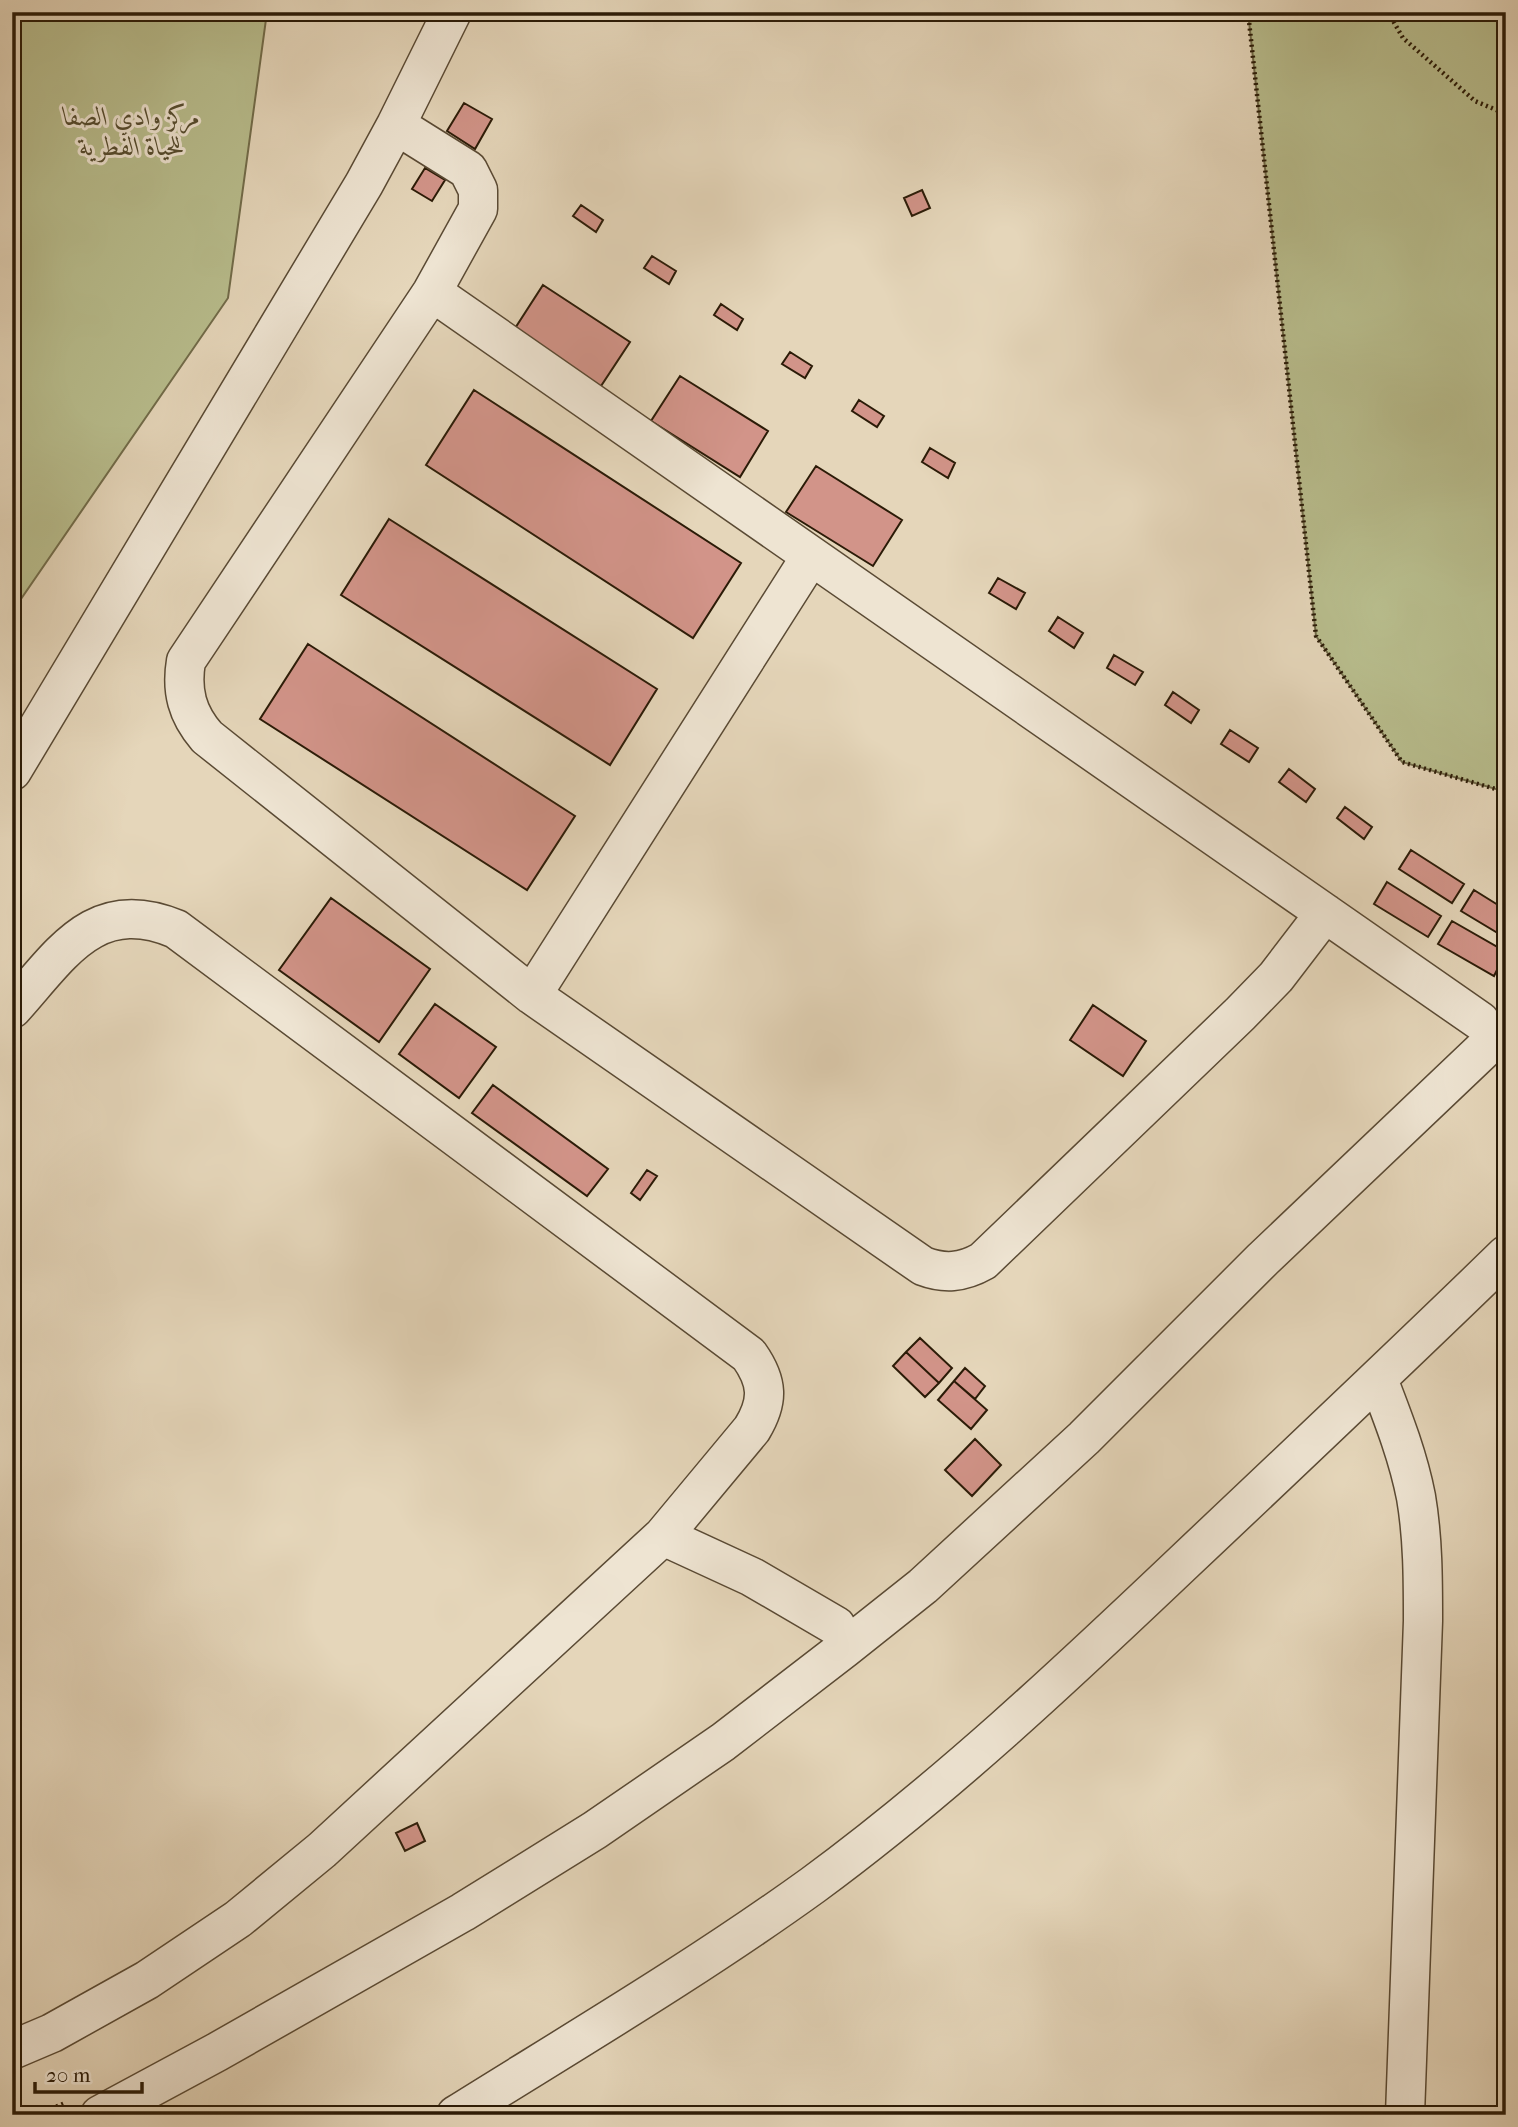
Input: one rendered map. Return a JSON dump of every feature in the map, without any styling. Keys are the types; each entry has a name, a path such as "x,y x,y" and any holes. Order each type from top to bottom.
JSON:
{"street":[{"path":"12,771 324,251 396,125 452,12"},
{"path":"396,125 460,163 475,179 478,209 432,292 186,661 184,694 188,710 207,737 532,995 923,1266 935,1271 959,1271 983,1261 1240,1014 1276,977 1325,913"},
{"path":"100,2115 217,2052 463,1912 595,1830 723,1742 835,1656 923,1586 1084,1438 1493,1024 1325,913 432,292"},
{"path":"532,995 811,556"},
{"path":"12,1009 68,947 86,932 107,921 131,917 155,920 176,929 749,1355 759,1368 765,1400 752,1429 663,1536 322,1850 238,1919 148,1980 52,2033 12,2050"},
{"path":"456,2115 690,1969 814,1884 943,1781 1068,1673 1506,1255"},
{"path":"1378,1379 1400,1436 1413,1485 1423,1559 1405,2115"},
{"path":"663,1536 752,1577 836,1626"}],"path":[{"path":"1248,12 1316,636 1402,762 1506,792"},
{"path":"1388,12 1403,38 1475,102 1506,114"}],"green space":[{"name":"مركز وادي الصفا للحياة الفطرية","path":"26,12 267,12 228,298 12,612 12,16"},
{"path":"1248,12 1506,12 1506,792 1402,762 1316,636"}],"building":[{"path":"464,103 492,119 475,149 447,131"},
{"path":"425,168 445,180 432,201 412,189"},
{"path":"922,190 930,208 912,216 904,198"},
{"path":"581,205 603,220 596,232 573,216"},
{"path":"652,256 676,271 669,284 644,268"},
{"path":"543,285 630,342 599,389 512,333"},
{"path":"721,304 743,319 737,330 714,315"},
{"path":"790,352 812,366 805,378 782,364"},
{"path":"680,376 768,431 740,477 651,421"},
{"path":"474,390 741,563 693,638 426,465"},
{"path":"859,400 884,416 877,427 852,411"},
{"path":"930,448 955,463 948,478 922,462"},
{"path":"816,466 902,520 873,566 786,512"},
{"path":"389,519 657,689 610,765 341,595"},
{"path":"998,578 1025,593 1016,609 989,593"},
{"path":"1058,617 1083,633 1074,648 1049,631"},
{"path":"308,644 575,816 527,890 260,719"},
{"path":"1114,655 1143,672 1135,685 1107,668"},
{"path":"1173,692 1199,710 1191,723 1165,705"},
{"path":"1230,730 1258,748 1249,762 1221,744"},
{"path":"1289,769 1315,789 1306,802 1279,782"},
{"path":"1345,807 1372,827 1364,839 1337,818"},
{"path":"1411,850 1464,884 1452,903 1399,869"},
{"path":"1387,882 1441,916 1428,937 1374,904"},
{"path":"1474,890 1506,910 1506,938 1461,911"},
{"path":"331,898 430,969 379,1042 279,970"},
{"path":"1452,921 1506,952 1494,976 1438,944"},
{"path":"435,1004 496,1047 459,1098 399,1054"},
{"path":"1093,1005 1146,1041 1123,1076 1070,1040"},
{"path":"493,1085 608,1169 587,1196 472,1113"},
{"path":"647,1170 657,1176 640,1200 631,1193"},
{"path":"920,1338 952,1368 939,1383 906,1352"},
{"path":"906,1352 939,1383 925,1397 893,1366"},
{"path":"965,1368 985,1386 975,1399 954,1381"},
{"path":"954,1381 987,1410 971,1429 938,1400"},
{"path":"975,1439 1001,1465 972,1496 945,1470"},
{"path":"417,1823 425,1841 405,1851 396,1833"}]}
